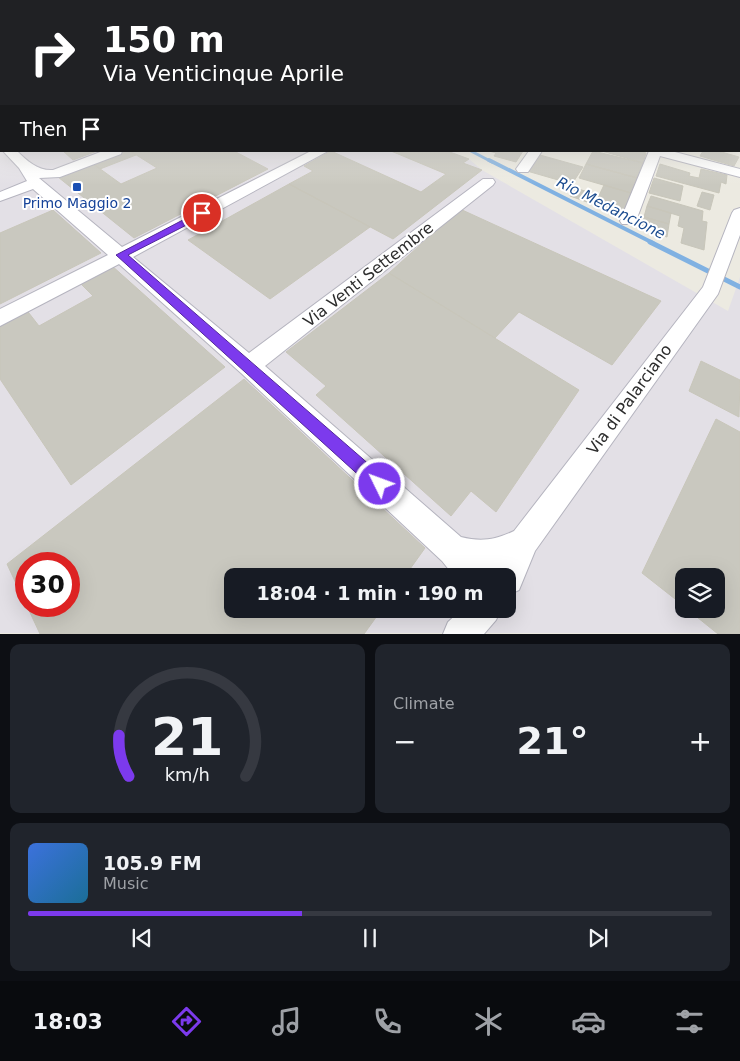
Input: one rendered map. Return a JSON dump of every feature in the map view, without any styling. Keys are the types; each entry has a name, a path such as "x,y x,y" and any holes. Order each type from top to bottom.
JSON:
{"street":[{"path":"10,152 30,175 249,366 453,550 466,568"},
{"path":"0,197 30,175 55,174 113,152"},
{"path":"0,318 320,152"},
{"path":"523,169 535,152"},
{"path":"628,221 656,152"},
{"path":"660,152 740,173"},
{"name":"Via Venti Settembre","path":"249,366 488,182"},
{"name":"Via di Palarciano","path":"514,568 524,541 711,289 736,234 740,213"},
{"path":"453,550 488,556 501,553 524,541"}],"shaded area":[{"path":"0,152 453,152 469,159 482,170 728,311 740,277 740,633 0,633"}],"building":[{"path":"64,152 94,152 73,160"},
{"path":"121,152 132,152 136,155 100,169 92,163"},
{"path":"132,152 236,152 268,169 134,238 58,177 92,163 121,184 157,168"},
{"path":"329,152 333,152 421,192 446,174 393,152 450,152 469,159 463,163 482,170 393,239 289,184 313,171 304,166"},
{"path":"492,152 522,152 516,162 494,156 496,153"},
{"path":"592,152 643,163 637,178 586,164"},
{"path":"605,152 646,153 643,163"},
{"path":"702,152 722,152 739,157 734,166 700,156"},
{"path":"540,155 583,167 572,184 527,171"},
{"path":"586,164 637,178 631,193 579,178"},
{"path":"660,164 690,173 689,176 699,178 701,169 727,175 726,184 721,182 719,193 656,176"},
{"path":"654,178 683,186 680,201 649,193"},
{"path":"289,184 370,227 270,299 188,240"},
{"path":"604,185 631,193 623,215 594,206"},
{"path":"575,188 595,194 590,203 570,196"},
{"path":"702,192 714,195 710,210 697,206"},
{"path":"651,196 703,211 702,221 707,222 704,250 681,243 684,228 678,226 680,216 647,206"},
{"path":"647,206 671,213 669,224 644,217"},
{"path":"460,209 661,301 612,365 519,312 495,338 389,273"},
{"path":"53,210 101,253 0,304 0,233"},
{"path":"644,217 669,224 667,237 641,229"},
{"path":"111,265 225,367 71,485 0,379 0,321 25,308 39,326 93,296 79,282"},
{"path":"389,273 579,390 496,512 471,491 451,516 316,395 326,386 286,352"},
{"path":"701,361 740,380 739,417 689,391"},
{"path":"244,379 425,548 411,568 224,568 224,618 376,618 364,634 40,634 32,617 80,617 80,552 22,552"},
{"path":"716,419 740,432 740,634 718,634 698,618 725,618 725,568 675,568 675,599 642,573"},
{"path":"15,558 15,581 7,564"}],"waterway":[{"name":"Rio Medancione","path":"473,152 492,162"},
{"name":"Rio Medancione","path":"489,160 653,243"},
{"name":"Rio Medancione","path":"650,242 740,287"}],"place":[{"name":"Primo Maggio 2","path":"77,187"}],"route":[{"path":"202,213 121,255 249,366 380,484"}]}
